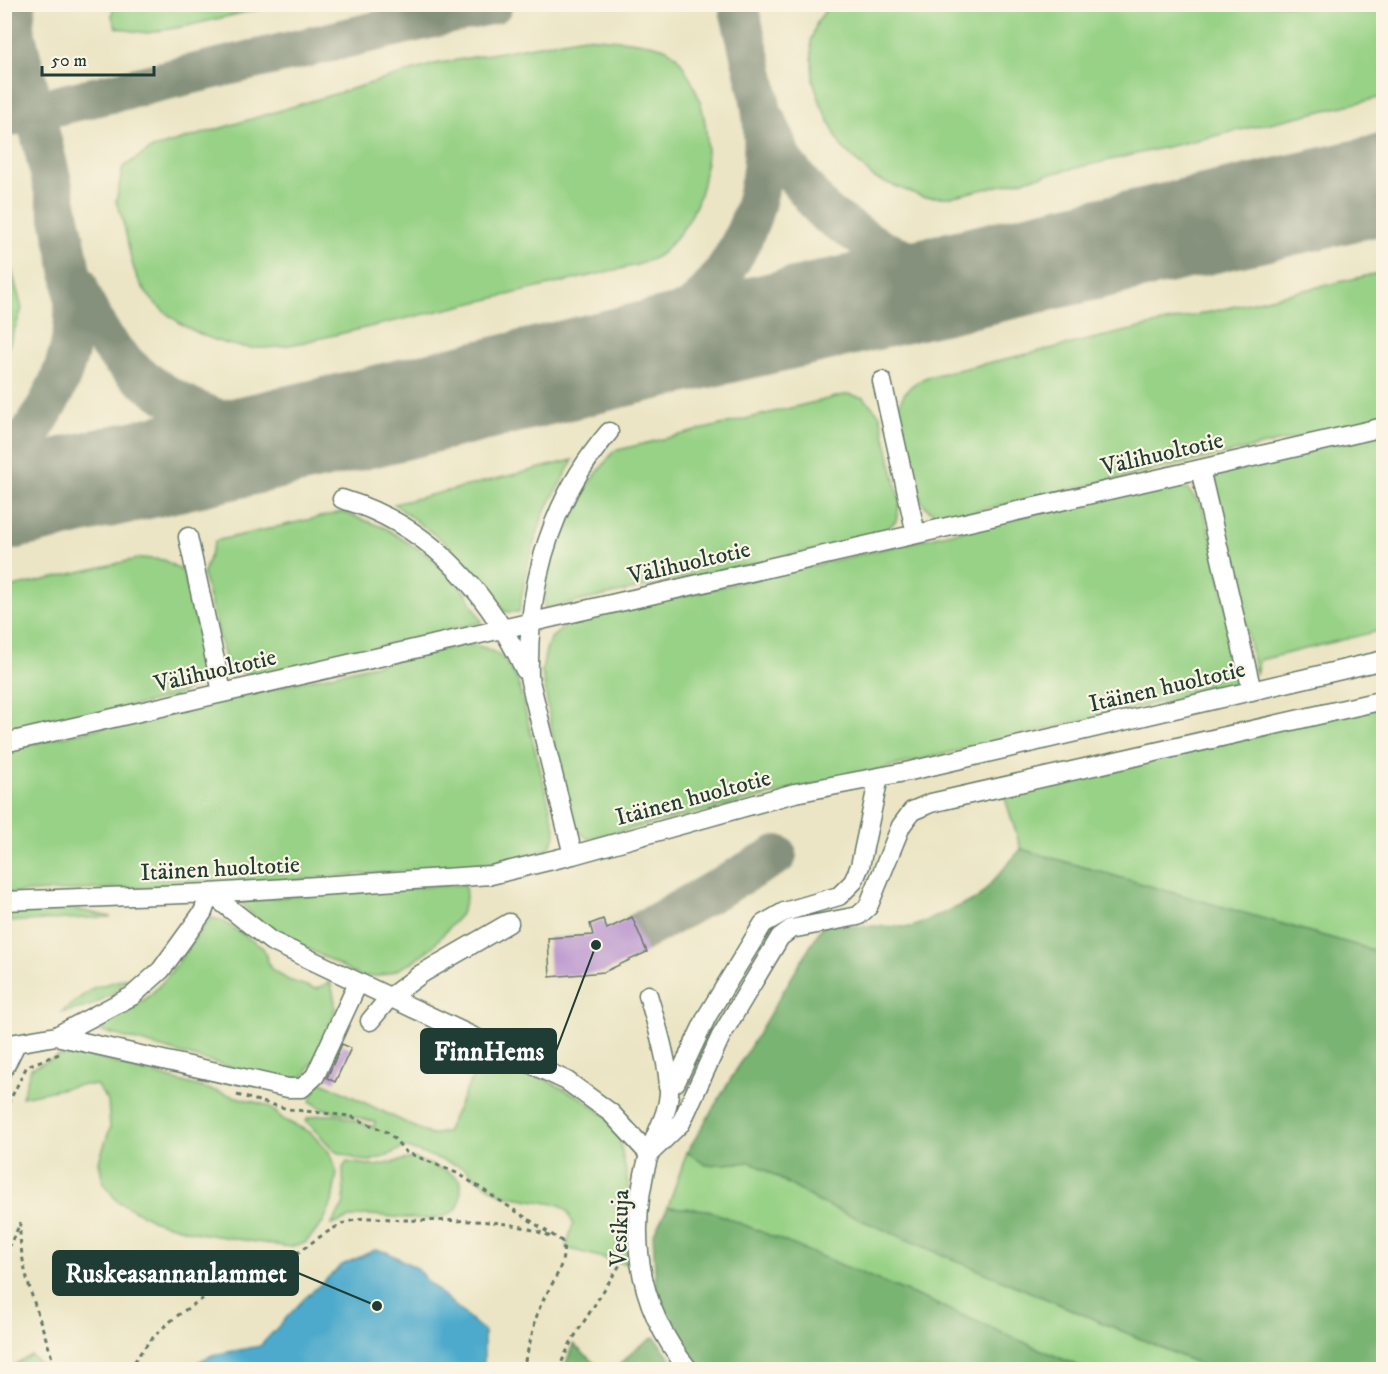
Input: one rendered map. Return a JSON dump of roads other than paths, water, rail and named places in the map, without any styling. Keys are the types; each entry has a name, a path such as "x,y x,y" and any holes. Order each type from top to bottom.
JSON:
{"lane":[{"path":"882,381 916,534"},
{"name":"Välihuoltotie","path":"4,742 1383,427"},
{"path":"573,855 529,677 528,649 534,590 549,535 563,503 591,454 609,432"},
{"path":"1200,469 1252,691"},
{"path":"342,499 387,516 436,550 468,579 503,629 529,677"},
{"path":"188,537 222,692"},
{"name":"Itäinen huoltotie","path":"4,902 210,893 491,875 573,855 795,793 879,777 1383,660"},
{"path":"4,1068 10,1045 56,1036 132,996 161,970 203,912 210,893 272,941 567,1081 610,1113 649,1154 681,1123 721,1036 780,937 791,929 858,916 868,907 901,826 912,811 931,803 1383,700"},
{"path":"648,995 668,1087 676,1082 707,1016 763,924 784,912 839,896 853,882 860,866 879,777"},
{"path":"370,1021 389,998 421,974 509,923"},
{"path":"56,1036 288,1088 302,1088 315,1076 358,983"},
{"name":"Vesikuja","path":"668,1087 665,1114 649,1154 638,1219 638,1254 642,1279 651,1306 673,1347 689,1370"}],"water":[{"path":"375,1250 387,1252 417,1268 427,1281 484,1331 484,1369 184,1369 212,1355 260,1346 304,1299 342,1265"}],"place":[{"name":"FinnHems","path":"596,945"},
{"name":"Ruskeasannanlammet","path":"377,1306"}]}
